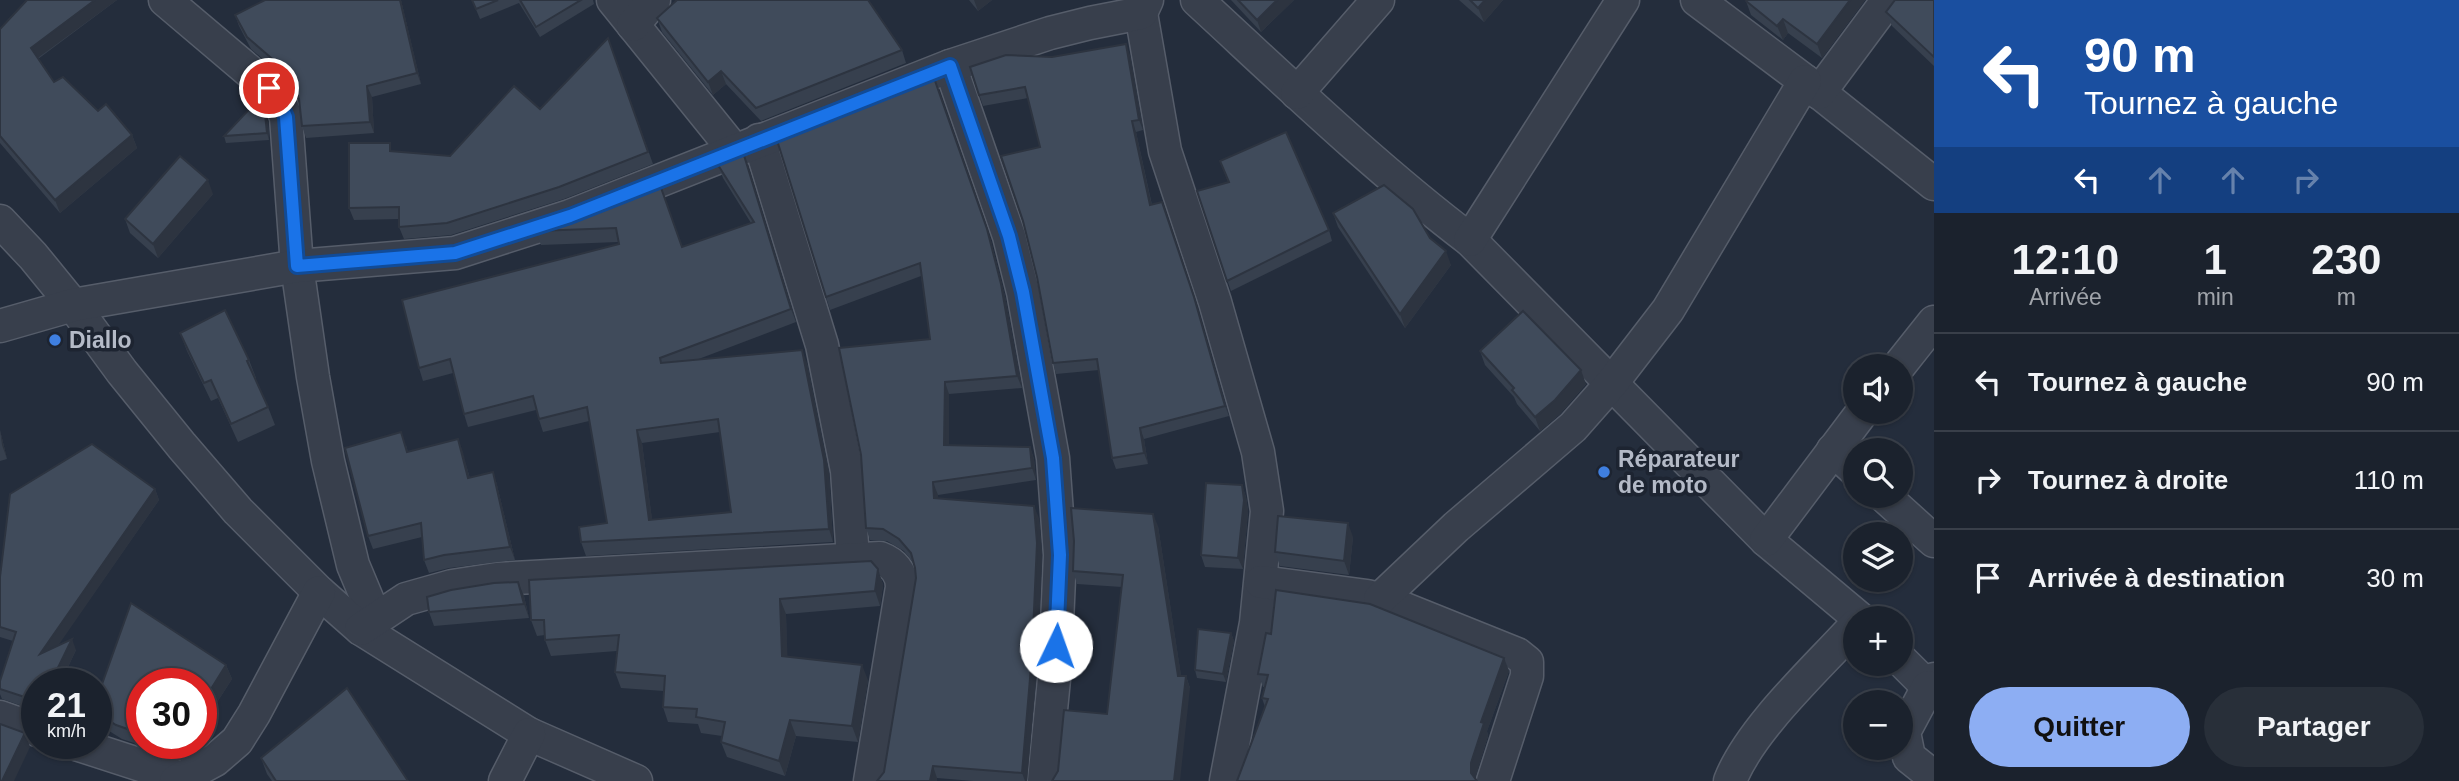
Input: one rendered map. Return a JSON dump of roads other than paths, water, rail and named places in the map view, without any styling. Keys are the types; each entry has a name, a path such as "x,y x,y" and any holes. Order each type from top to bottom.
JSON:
{"street":[{"path":"165,0 269,88 280,102 286,117 297,266 328,461 369,624"},
{"path":"613,0 747,145 822,345 847,471 853,558"},
{"path":"634,24 654,0"},
{"path":"1197,0 1297,93 1470,240 1766,540 1845,606"},
{"path":"1297,93 1378,0"},
{"path":"1470,240 1623,0"},
{"path":"1697,0 1934,184"},
{"path":"1380,599 1456,527 1573,427 1611,384 1668,310 1812,87 1888,0"},
{"path":"0,326 73,305 297,266 455,253 570,216 950,66 1144,7 1165,151 1215,302 1258,452 1267,511 1256,623 1226,781"},
{"path":"950,66 1009,236 1023,292 1053,458 1060,555 1055,669 1044,781"},
{"path":"0,221 73,305 122,372 182,446 238,511 319,592 529,734 636,781"},
{"path":"0,258 33,256"},
{"path":"1909,354 1934,322"},
{"path":"1766,540 1843,461"},
{"path":"1897,508 1934,541"},
{"path":"369,624 406,599 452,586 497,579 880,558 896,568 902,580 870,781"},
{"path":"1261,582 1380,599 1517,654 1527,662 1527,676 1493,781"},
{"path":"112,757 178,780 215,760 237,741 254,714 319,592"},
{"path":"1730,781 1735,767 1766,723 1843,639"},
{"path":"1913,669 1931,683 1904,732 1909,757 1934,777"},
{"path":"0,717 21,724"},
{"path":"505,781 529,734"}],"place":[{"name":"Diallo","path":"55,340"},
{"name":"Réparateur de moto","path":"1604,472"}]}
